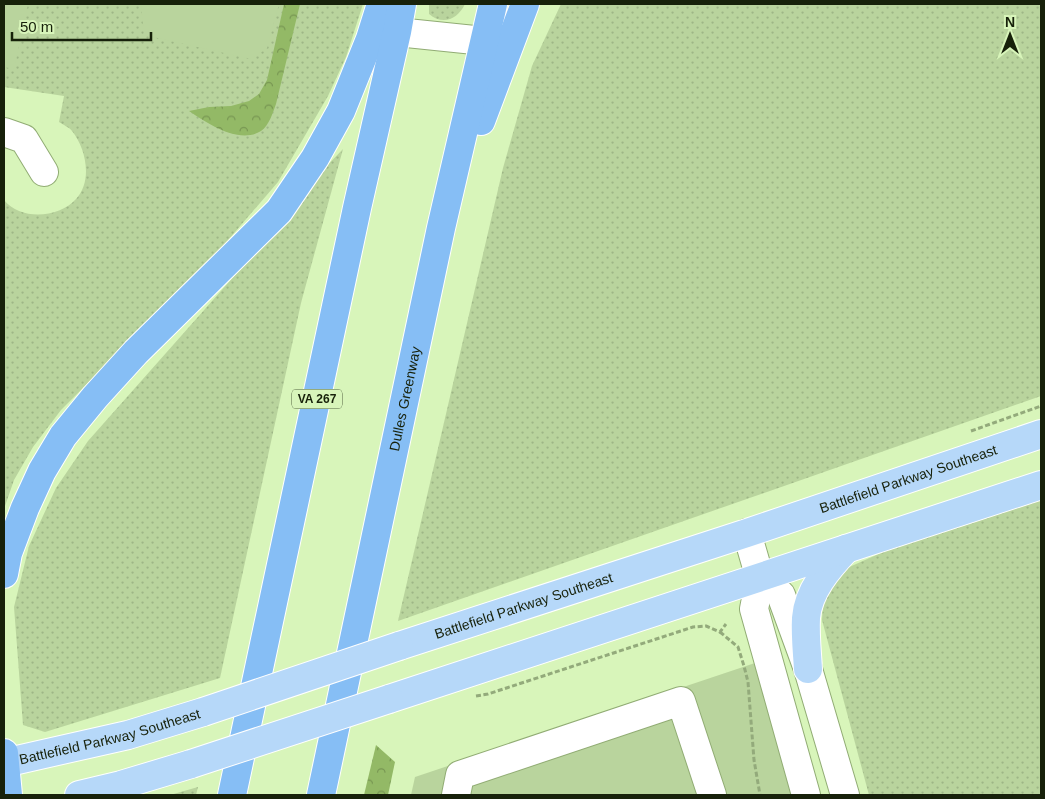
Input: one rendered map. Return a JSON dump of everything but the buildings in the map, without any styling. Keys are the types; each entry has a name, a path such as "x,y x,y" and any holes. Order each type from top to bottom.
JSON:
{"highway":[{"path":"4,574 8,554 25,508 42,471 63,436 94,397 136,352 279,211 315,158 341,111 370,40 381,4"},
{"name":"VA 267","path":"232,795 402,4"},
{"name":"Dulles Greenway","path":"321,795 441,228 492,4"},
{"path":"441,228 525,4"},
{"path":"4,760 8,795"}],"main road":[{"name":"Battlefield Parkway Southeast","path":"4,760 128,735 203,712 1041,434"},
{"path":"80,795 191,764 1041,485"},
{"path":"808,669 806,617 814,592 826,570 846,548"}],"street":[{"path":"397,32 484,41"},
{"path":"4,132 24,139 44,172"},
{"path":"747,533 760,578 754,609 806,795"},
{"path":"760,578 781,596 808,669 845,795"},
{"path":"456,795 460,775 681,701 712,795"}],"path":[{"path":"720,632 738,647 748,682 754,760 760,795"}],"green space":[{"path":"4,4 363,4 346,57 328,96 278,182 211,260 61,410 33,447 14,480 4,509 4,200 11,207 30,214 40,215 60,210 76,199 81,192 85,183 86,165 77,138 71,130 59,122 64,96 4,87"},
{"path":"4,4 28,4 14,69 4,67"},
{"path":"141,4 279,4 267,48 251,59 144,35"},
{"path":"284,4 300,4 276,104 264,129 252,135 233,134 223,131 189,111 209,107 231,106 249,101 259,94 267,80"},
{"path":"429,4 465,4 454,17 440,20 429,14"},
{"path":"561,4 1041,4 1041,396 398,621 503,168 532,66"},
{"path":"343,149 301,303 220,678 45,732 23,725 14,607 29,546 56,488 88,441 236,274 321,172"},
{"path":"1041,498 1041,795 869,795 822,620 823,604 834,583 847,568 908,541"},
{"path":"755,663 794,795 411,795 415,777"},
{"path":"376,745 395,762 388,795 364,795"},
{"path":"198,787 196,795 170,795"}]}
